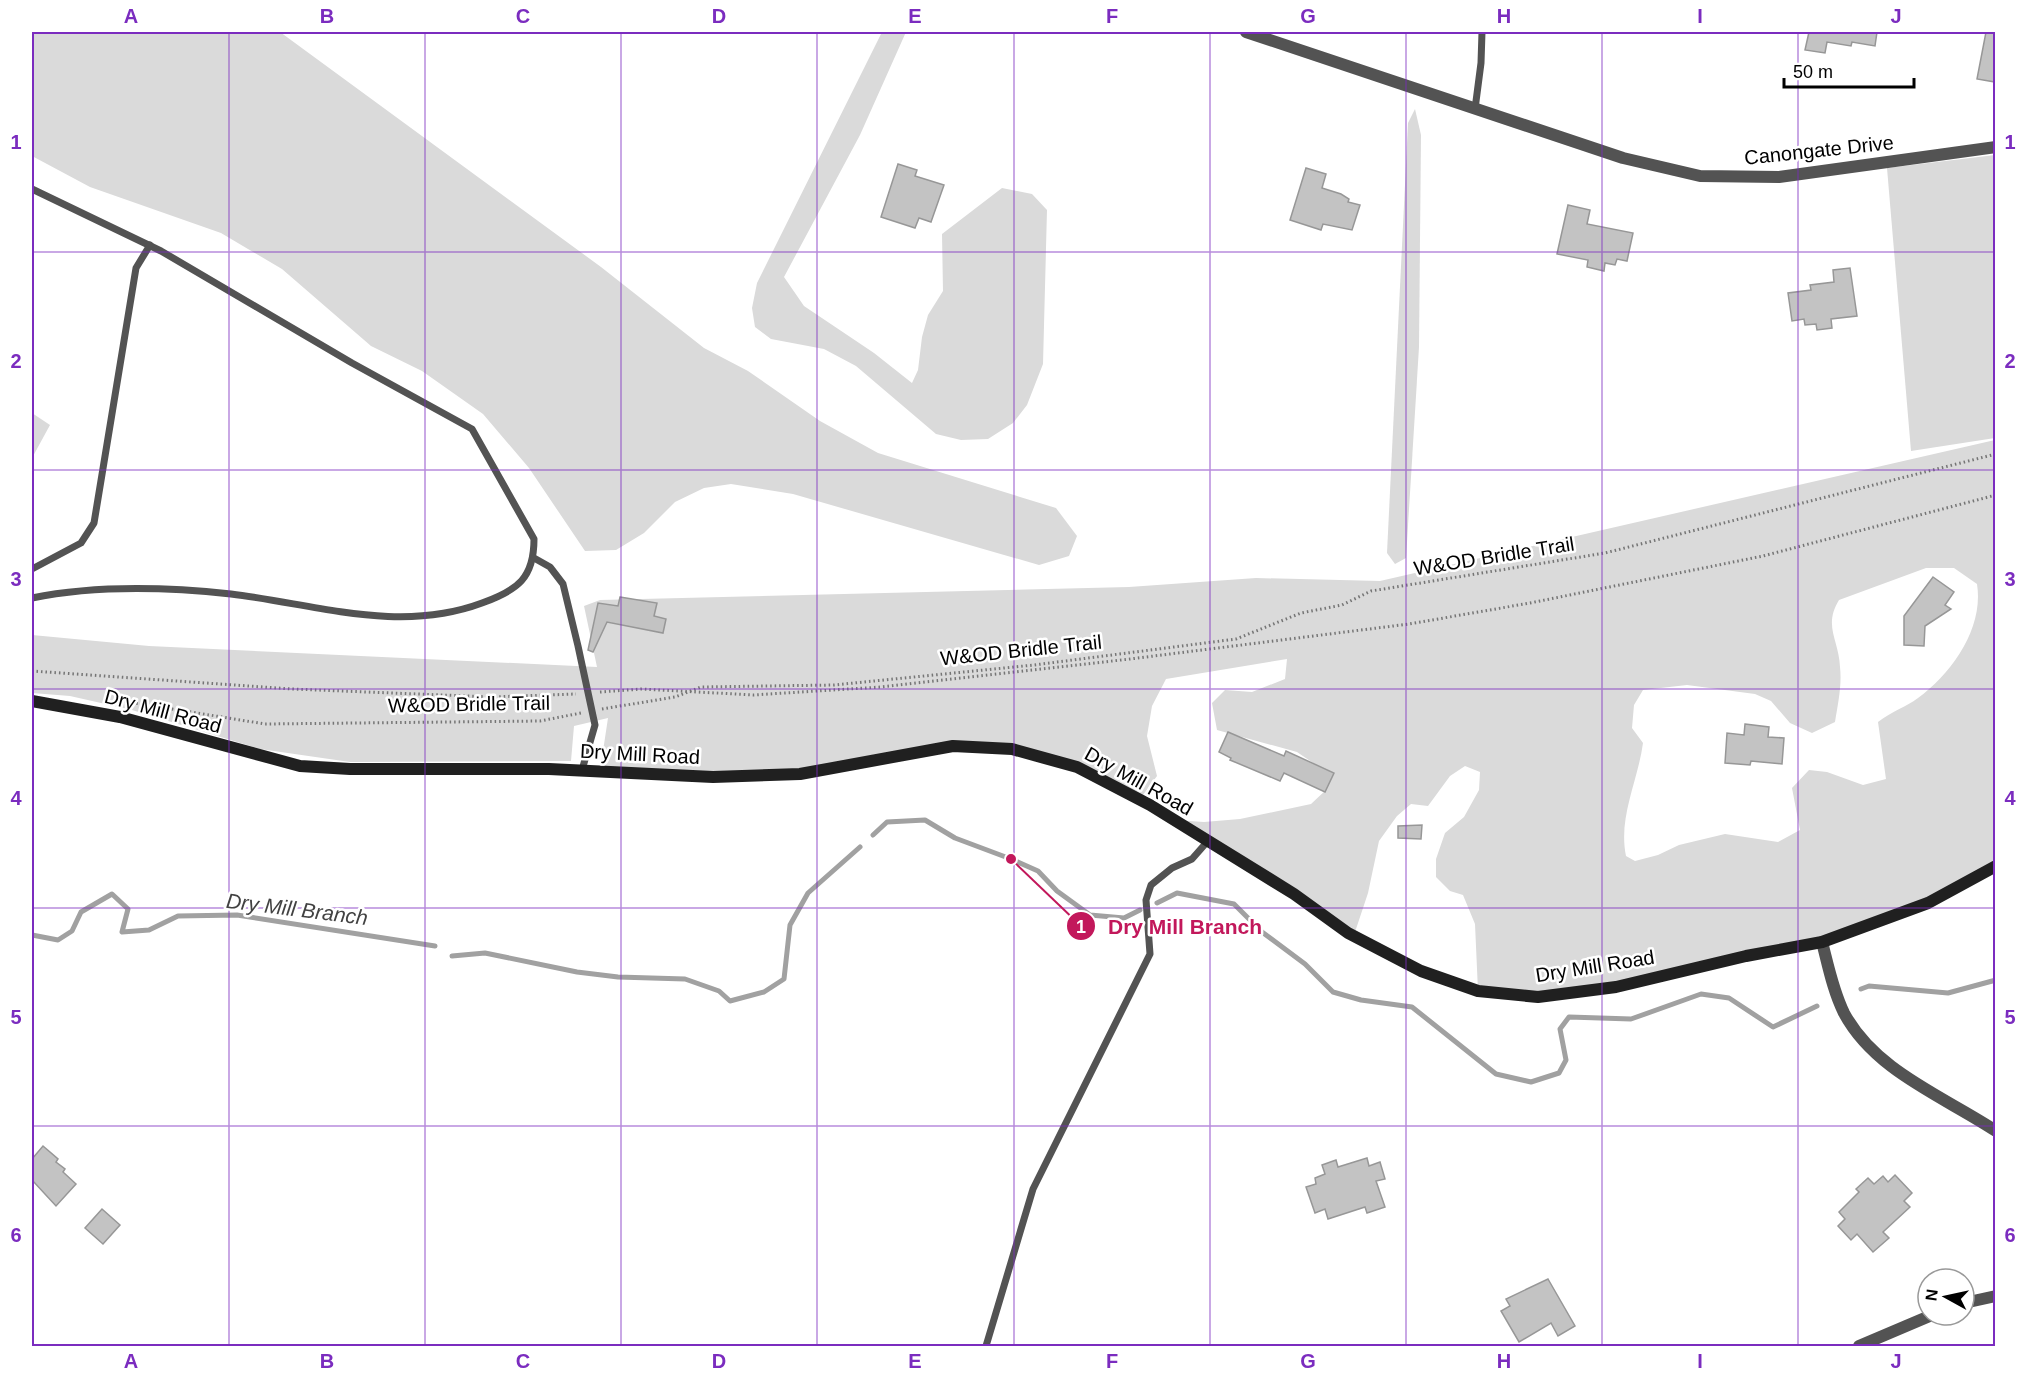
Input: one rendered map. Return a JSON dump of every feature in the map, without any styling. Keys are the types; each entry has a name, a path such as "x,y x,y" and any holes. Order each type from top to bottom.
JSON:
{"street":[{"name":"Canongate Drive","path":"1246,32 1648,166 1728,178 1803,175 1995,147"},
{"name":"Dry Mill Road","path":"32,701 120,717 300,766 350,769 582,770 712,777 800,774 953,746 1012,748 1077,767 1150,805 1294,894 1348,933 1421,971 1478,991 1538,997 1616,987 1746,956 1822,942 1928,903 1995,866"},
{"path":"1822,942 1844,1012 1870,1049 1889,1065 1995,1131"},
{"path":"1976,1300 1995,1296"},
{"path":"1859,1347 1916,1322"}],"lane":[{"path":"1475,109 1481,63 1482,32"},
{"path":"32,189 150,245 352,363 472,429 534,539 534,558 527,575 516,587 472,607 439,615 355,615 231,594 183,591 104,589 65,591 32,598"},
{"path":"32,569 81,543 94,523 136,268 150,245"},
{"path":"534,558 550,567 563,584 593,710 595,725 582,770"},
{"path":"987,1347 1033,1189 1150,954 1146,900 1151,885 1172,868 1192,859 1207,842"}],"path":[{"name":"W&OD Bridle Trail","path":"121,701 265,724 540,721 686,693 701,687 834,685 1034,665 1236,639 1301,613 1342,605 1371,591 1605,553 1995,454"},
{"path":"32,671 292,690 492,697 642,689 753,695 881,687 1409,624 1530,603 1752,558 1995,495"}],"shaded area":[{"path":"32,32 280,32 601,267 704,348 748,371 820,421 878,453 1056,508 1077,536 1069,556 1039,565 793,494 731,484 704,488 675,502 644,533 616,550 585,551 529,468 483,414 422,371 371,346 282,269 221,233 90,187 32,156"},
{"path":"882,32 906,32 860,135 784,277 804,306 874,353 912,383 918,370 922,337 928,315 943,291 942,234 1002,188 1032,194 1047,210 1043,364 1027,405 1013,423 988,439 961,440 936,434 856,366 824,349 771,339 755,327 752,308 757,283"},
{"path":"1415,109 1421,135 1419,347 1406,558 1395,564 1387,553 1408,123"},
{"path":"1995,155 1995,438 1911,451 1887,168"},
{"path":"32,413 50,425 32,458"},
{"path":"1995,440 1995,866 1928,903 1822,942 1538,997 1478,991 1475,924 1463,895 1450,891 1436,877 1436,859 1445,833 1464,817 1479,790 1480,772 1465,766 1450,776 1428,806 1411,804 1397,816 1379,841 1368,893 1354,935 1174,820 1204,822 1240,819 1311,804 1327,789 1328,773 1297,752 1217,730 1212,703 1225,690 1252,692 1285,679 1287,659 1166,679 1152,706 1147,736 1157,776 1140,799 1033,754 953,746 800,774 600,771 608,718 574,726 571,761 350,762 260,749 132,710 70,696 32,693 32,635 149,646 597,667 584,606 600,600 1129,587 1256,578 1380,581","holes":["1926,568 1954,568 1977,584 1976,617 1963,648 1943,676 1918,698 1878,722 1886,779 1863,785 1827,772 1809,770 1792,788 1800,830 1778,842 1725,834 1679,845 1658,855 1635,861 1626,856 1624,842 1627,813 1643,743 1632,728 1634,705 1643,690 1687,685 1755,694 1771,701 1790,723 1812,733 1835,722 1840,674 1832,618 1839,600"]}],"building":[{"path":"1809,32 1877,32 1875,46 1852,42 1851,46 1827,42 1825,53 1805,50"},
{"path":"1986,32 1995,32 1995,82 1977,79"},
{"path":"898,164 917,170 915,176 944,185 931,222 919,218 915,228 881,217"},
{"path":"1306,168 1326,174 1322,188 1341,194 1349,199 1348,202 1360,205 1352,230 1323,224 1321,230 1290,220"},
{"path":"1568,205 1590,210 1587,224 1633,233 1627,261 1617,259 1615,265 1605,263 1604,271 1587,267 1588,260 1557,254"},
{"path":"1850,268 1857,316 1831,319 1832,328 1817,330 1816,324 1805,325 1804,319 1792,321 1788,293 1811,290 1810,285 1834,282 1833,270"},
{"path":"1933,577 1954,592 1945,605 1951,609 1925,626 1924,646 1904,645 1904,616"},
{"path":"620,597 657,603 654,616 666,619 663,633 607,622 593,652 588,650 598,603 618,606"},
{"path":"1745,724 1769,727 1768,737 1784,738 1782,764 1751,761 1750,765 1725,763 1727,733 1744,735"},
{"path":"1228,732 1284,756 1286,751 1334,773 1325,792 1284,773 1280,781 1230,760 1231,758 1219,752"},
{"path":"1422,825 1421,839 1398,838 1398,826"},
{"path":"43,1146 58,1159 56,1162 65,1169 63,1172 76,1184 56,1206 32,1180 32,1159"},
{"path":"1367,1158 1369,1166 1380,1162 1385,1179 1376,1181 1385,1207 1367,1213 1365,1207 1328,1219 1325,1209 1315,1213 1306,1187 1316,1184 1315,1178 1325,1174 1322,1165 1336,1160 1338,1167"},
{"path":"1895,1175 1912,1193 1904,1201 1910,1207 1883,1232 1889,1238 1873,1252 1857,1234 1851,1240 1838,1226 1845,1219 1839,1212 1859,1192 1856,1189 1868,1178 1874,1184 1883,1176 1888,1182"},
{"path":"102,1209 120,1225 103,1244 85,1228"},
{"path":"1548,1279 1575,1326 1558,1336 1551,1323 1519,1342 1501,1311 1510,1306 1506,1299"}],"waterway":[{"name":"Dry Mill Branch","path":"873,835 887,822 925,820 955,838 1038,871 1057,891 1090,915 1124,918 1140,910"},
{"name":"Dry Mill Branch","path":"452,956 485,953 577,972 618,977 685,979 719,991 730,1001 764,992 784,979 790,925 808,893 860,847"},
{"name":"Dry Mill Branch","path":"1157,903 1177,893 1234,904 1262,932 1305,964 1333,992 1361,1000 1412,1007 1496,1074 1531,1082 1559,1073 1566,1060 1560,1029 1569,1017 1631,1019 1701,994 1729,998 1773,1027 1817,1006"},
{"name":"Dry Mill Branch","path":"32,935 58,940 72,931 81,912 112,894 128,909 122,932 149,930 178,916 237,915 435,946"},
{"name":"Dry Mill Branch","path":"1861,989 1869,986 1948,993 1996,980"}],"place":[{"name":"Dry Mill Branch","path":"1011,859"}]}
